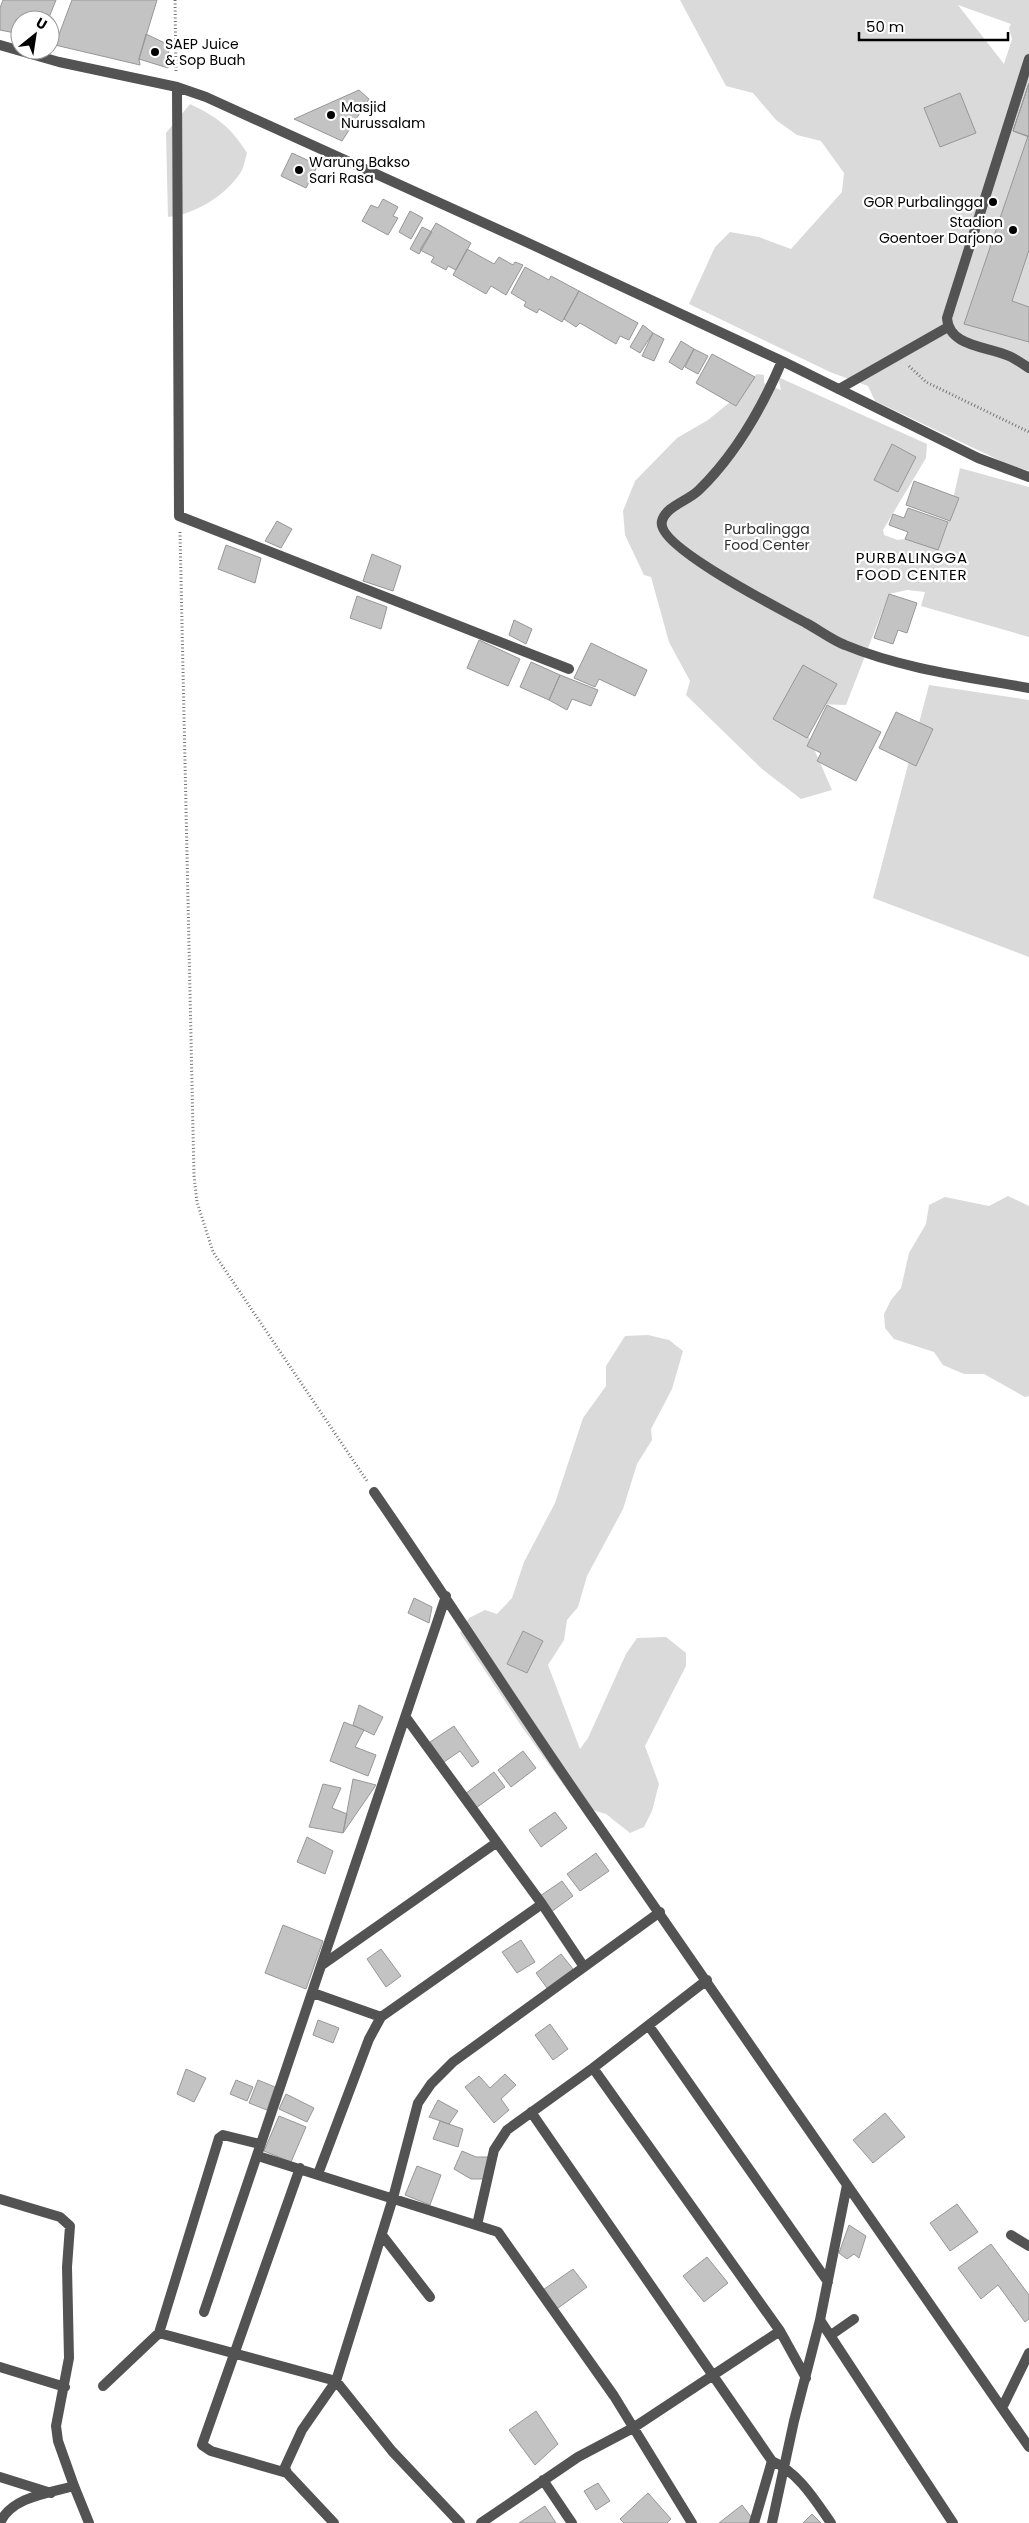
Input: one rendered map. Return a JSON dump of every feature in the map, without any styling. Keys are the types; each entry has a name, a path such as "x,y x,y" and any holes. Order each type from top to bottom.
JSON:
{"street":[{"path":"0,45 59,62 177,87 233,109 782,361 978,458 1029,477"},
{"path":"1029,59 949,304 948,327 954,336 966,342 1008,355 1029,368"},
{"path":"177,87 179,516 569,669"},
{"path":"839,389 948,327"},
{"path":"782,361 768,395 744,435 706,483 691,498 669,510 664,516 661,523 662,529 668,537 691,556 731,581 844,645 910,666 1029,688"},
{"path":"374,1492 446,1596 597,1824 660,1912 1029,2447"},
{"path":"204,2312 407,1719 446,1596"},
{"path":"407,1719 542,1904 584,1967"},
{"path":"322,1966 496,1842"},
{"path":"318,2174 369,2039 381,2017 542,1904"},
{"path":"286,2473 286,2462 302,2430 336,2382 393,2198 418,2102 431,2084 453,2062 660,1912"},
{"path":"477,2225 494,2150 507,2130 649,2026 707,1980"},
{"path":"313,1993 381,2017"},
{"path":"649,2026 828,2282"},
{"path":"593,2068 780,2331 805,2376"},
{"path":"531,2112 713,2374 778,2464 816,2502 831,2523"},
{"path":"103,2386 159,2333 219,2138 223,2135 260,2144"},
{"path":"258,2156 498,2232 597,2371 692,2523"},
{"path":"300,2168 202,2445 211,2451 286,2473 334,2523"},
{"path":"754,2523 794,2421 820,2320 847,2185"},
{"path":"0,2199 60,2217 70,2226 67,2267 69,2358 65,2387 56,2426 58,2441 89,2523"},
{"path":"382,2235 430,2297"},
{"path":"1011,2235 1029,2246"},
{"path":"832,2335 854,2319"},
{"path":"820,2320 832,2335 872,2402 953,2523"},
{"path":"481,2523 578,2457 633,2428 780,2331"},
{"path":"159,2333 336,2382 392,2451 460,2523"},
{"path":"1002,2408 1029,2354"},
{"path":"0,2367 65,2387"},
{"path":"772,2523 778,2464"},
{"path":"0,2477 51,2493"},
{"path":"543,2480 572,2523"},
{"path":"0,2523 4,2514 15,2506 74,2486"}],"path":[{"path":"175,0 177,87"},
{"path":"898,355 926,382 1029,432"},
{"path":"179,516 187,961 194,1176 197,1202 213,1252 374,1492"}],"green space":[{"path":"680,0 1029,0 1029,471 1005,463 875,401 868,386 830,372 689,304 715,247 730,232 759,237 791,249 842,192 844,173 821,141 797,135 776,120 753,93 726,86","holes":["958,5 1011,24 1009,28 1012,39 1004,64"]},
{"path":"190,104 208,113 229,129 247,153 241,173 217,197 198,208 168,217 166,133"},
{"name":"Purbalingga Food Center","path":"757,374 764,375 764,383 781,390 778,377 927,444 926,458 883,530 884,535 898,540 921,537 938,550 948,522 960,468 1029,487 1029,637 921,606 925,592 907,590 889,594 846,705 816,704 804,726 832,790 801,799 762,769 686,695 690,681 669,642 651,577 644,575 625,535 623,511 635,481 677,438 708,420 735,398 746,383"},
{"path":"929,685 1029,700 1029,957 873,898"},
{"path":"1008,1196 1029,1206 1029,1396 1025,1397 984,1374 964,1374 943,1365 934,1352 894,1339 885,1328 884,1314 891,1300 901,1288 909,1253 926,1224 929,1205 945,1197 989,1206"},
{"path":"648,1335 669,1340 683,1351 672,1389 651,1429 652,1440 637,1464 623,1509 587,1576 578,1607 567,1620 564,1640 548,1665 580,1749 588,1738 626,1654 637,1638 666,1637 686,1653 686,1666 645,1746 659,1784 652,1811 644,1827 630,1833 606,1814 586,1808 570,1794 522,1727 460,1633 469,1618 485,1610 497,1614 512,1598 524,1562 555,1503 583,1418 606,1386 606,1366 625,1336"}],"building":[{"path":"3,0 56,0 52,10 10,10 10,32 0,30 0,8"},
{"path":"72,0 157,0 139,59 140,65 60,46 60,32"},
{"name":"SAEP Juice & Sop Buah","path":"146,34 169,45 168,68 139,59"},
{"name":"Stadion Goentoer Darjono","path":"1029,83 1029,250 1012,301 1029,307 1029,342 964,324 1028,136 1013,131"},
{"path":"1029,83 1029,137 1013,131"},
{"name":"Masjid Nurussalam","path":"359,90 369,99 342,141 294,119"},
{"path":"960,93 976,133 940,147 924,108"},
{"name":"Warung Bakso Sari Rasa","path":"292,153 318,165 306,188 281,176"},
{"path":"383,199 398,207 393,216 398,218 388,235 362,221 371,205 378,208"},
{"path":"410,211 423,218 411,239 399,232"},
{"path":"436,223 471,243 456,270 448,266 446,270 431,262 434,257 420,250"},
{"path":"422,227 432,232 419,254 410,249"},
{"path":"467,249 494,264 499,257 513,265 515,262 523,265 506,295 491,286 486,294 453,275"},
{"path":"525,267 549,280 551,276 579,291 562,322 539,309 537,313 524,306 526,302 511,293"},
{"path":"579,291 638,323 629,340 620,336 616,344 580,323 576,327 564,319"},
{"path":"643,325 653,333 640,353 630,347"},
{"path":"653,333 664,339 654,361 642,356"},
{"path":"681,341 694,349 682,370 669,362"},
{"path":"694,349 708,356 698,374 685,367"},
{"path":"712,354 755,377 736,406 696,383"},
{"path":"892,444 916,457 898,492 874,480"},
{"path":"914,481 959,498 950,521 906,505"},
{"path":"908,508 948,522 938,550 905,539 908,532 889,525 893,514 904,518"},
{"path":"277,521 292,529 281,548 265,541"},
{"path":"226,545 261,558 255,583 218,569"},
{"path":"372,554 401,566 393,591 363,581"},
{"path":"889,594 917,603 907,633 898,630 893,644 874,638"},
{"path":"357,596 387,607 381,629 350,618"},
{"path":"514,620 532,629 526,644 509,635"},
{"path":"479,640 520,659 508,686 467,668"},
{"path":"591,643 647,670 635,696 599,679 595,687 574,678"},
{"path":"531,662 560,675 549,700 520,687"},
{"path":"803,665 837,684 807,738 773,719"},
{"path":"560,675 598,690 591,706 572,699 567,710 549,700"},
{"path":"827,705 881,732 856,781 817,761 821,753 807,746"},
{"path":"896,712 933,729 916,766 879,748"},
{"path":"414,1598 432,1607 429,1623 408,1613"},
{"path":"523,1631 543,1641 527,1673 507,1664"},
{"path":"359,1705 383,1717 374,1735 353,1725"},
{"path":"344,1722 364,1730 355,1747 376,1755 368,1776 330,1761"},
{"path":"454,1726 479,1762 472,1767 460,1751 444,1762 430,1742"},
{"path":"523,1751 536,1768 511,1787 498,1770"},
{"path":"494,1772 505,1787 476,1808 465,1794"},
{"path":"353,1779 376,1785 343,1833"},
{"path":"323,1784 341,1788 332,1808 347,1814 343,1833 309,1827"},
{"path":"555,1812 567,1828 541,1847 529,1830"},
{"path":"307,1837 333,1851 325,1874 297,1862"},
{"path":"596,1853 609,1871 580,1891 567,1874"},
{"path":"562,1881 573,1896 551,1912 540,1896"},
{"path":"283,1925 323,1941 306,1989 265,1973"},
{"path":"521,1940 535,1962 517,1973 502,1952"},
{"path":"381,1949 401,1976 386,1987 367,1959"},
{"path":"561,1954 573,1969 547,1988 536,1973"},
{"path":"318,2020 339,2028 333,2043 313,2035"},
{"path":"550,2024 568,2049 553,2060 535,2035"},
{"path":"186,2069 206,2078 194,2102 177,2094"},
{"path":"505,2074 516,2085 501,2099 509,2110 494,2123 465,2087 479,2076 490,2088"},
{"path":"236,2080 253,2087 247,2101 230,2094"},
{"path":"258,2080 275,2087 267,2110 249,2103"},
{"path":"286,2094 314,2108 307,2122 279,2109"},
{"path":"438,2100 458,2111 449,2124 429,2117"},
{"path":"885,2113 905,2137 873,2163 853,2140"},
{"path":"279,2116 306,2127 291,2162 264,2151"},
{"path":"440,2121 463,2129 458,2147 433,2139"},
{"path":"462,2151 476,2157 490,2157 486,2179 471,2179 454,2169"},
{"path":"417,2166 441,2175 430,2205 405,2195"},
{"path":"957,2204 978,2232 950,2251 930,2223"},
{"path":"849,2225 866,2236 859,2258 854,2254 847,2259 839,2253"},
{"path":"991,2244 1029,2295 1029,2319 1025,2322 998,2285 981,2299 958,2268"},
{"path":"707,2257 728,2283 704,2302 683,2276"},
{"path":"573,2269 587,2287 554,2311 540,2292"},
{"path":"536,2411 558,2444 535,2465 509,2430"},
{"path":"598,2483 610,2501 596,2510 584,2491"},
{"path":"648,2493 671,2519 667,2523 624,2523 620,2519"},
{"path":"742,2505 756,2523 719,2523"},
{"path":"545,2506 556,2523 519,2523"},
{"path":"812,2514 821,2523 803,2523"}],"place":[{"name":"SAEP Juice & Sop Buah","path":"155,52"},
{"name":"Masjid Nurussalam","path":"331,115"},
{"name":"Warung Bakso Sari Rasa","path":"299,170"},
{"name":"GOR Purbalingga","path":"993,202"},
{"name":"Stadion Goentoer Darjono","path":"1013,230"}],"district":[{"name":"PURBALINGGA FOOD CENTER","path":"912,566"}]}
